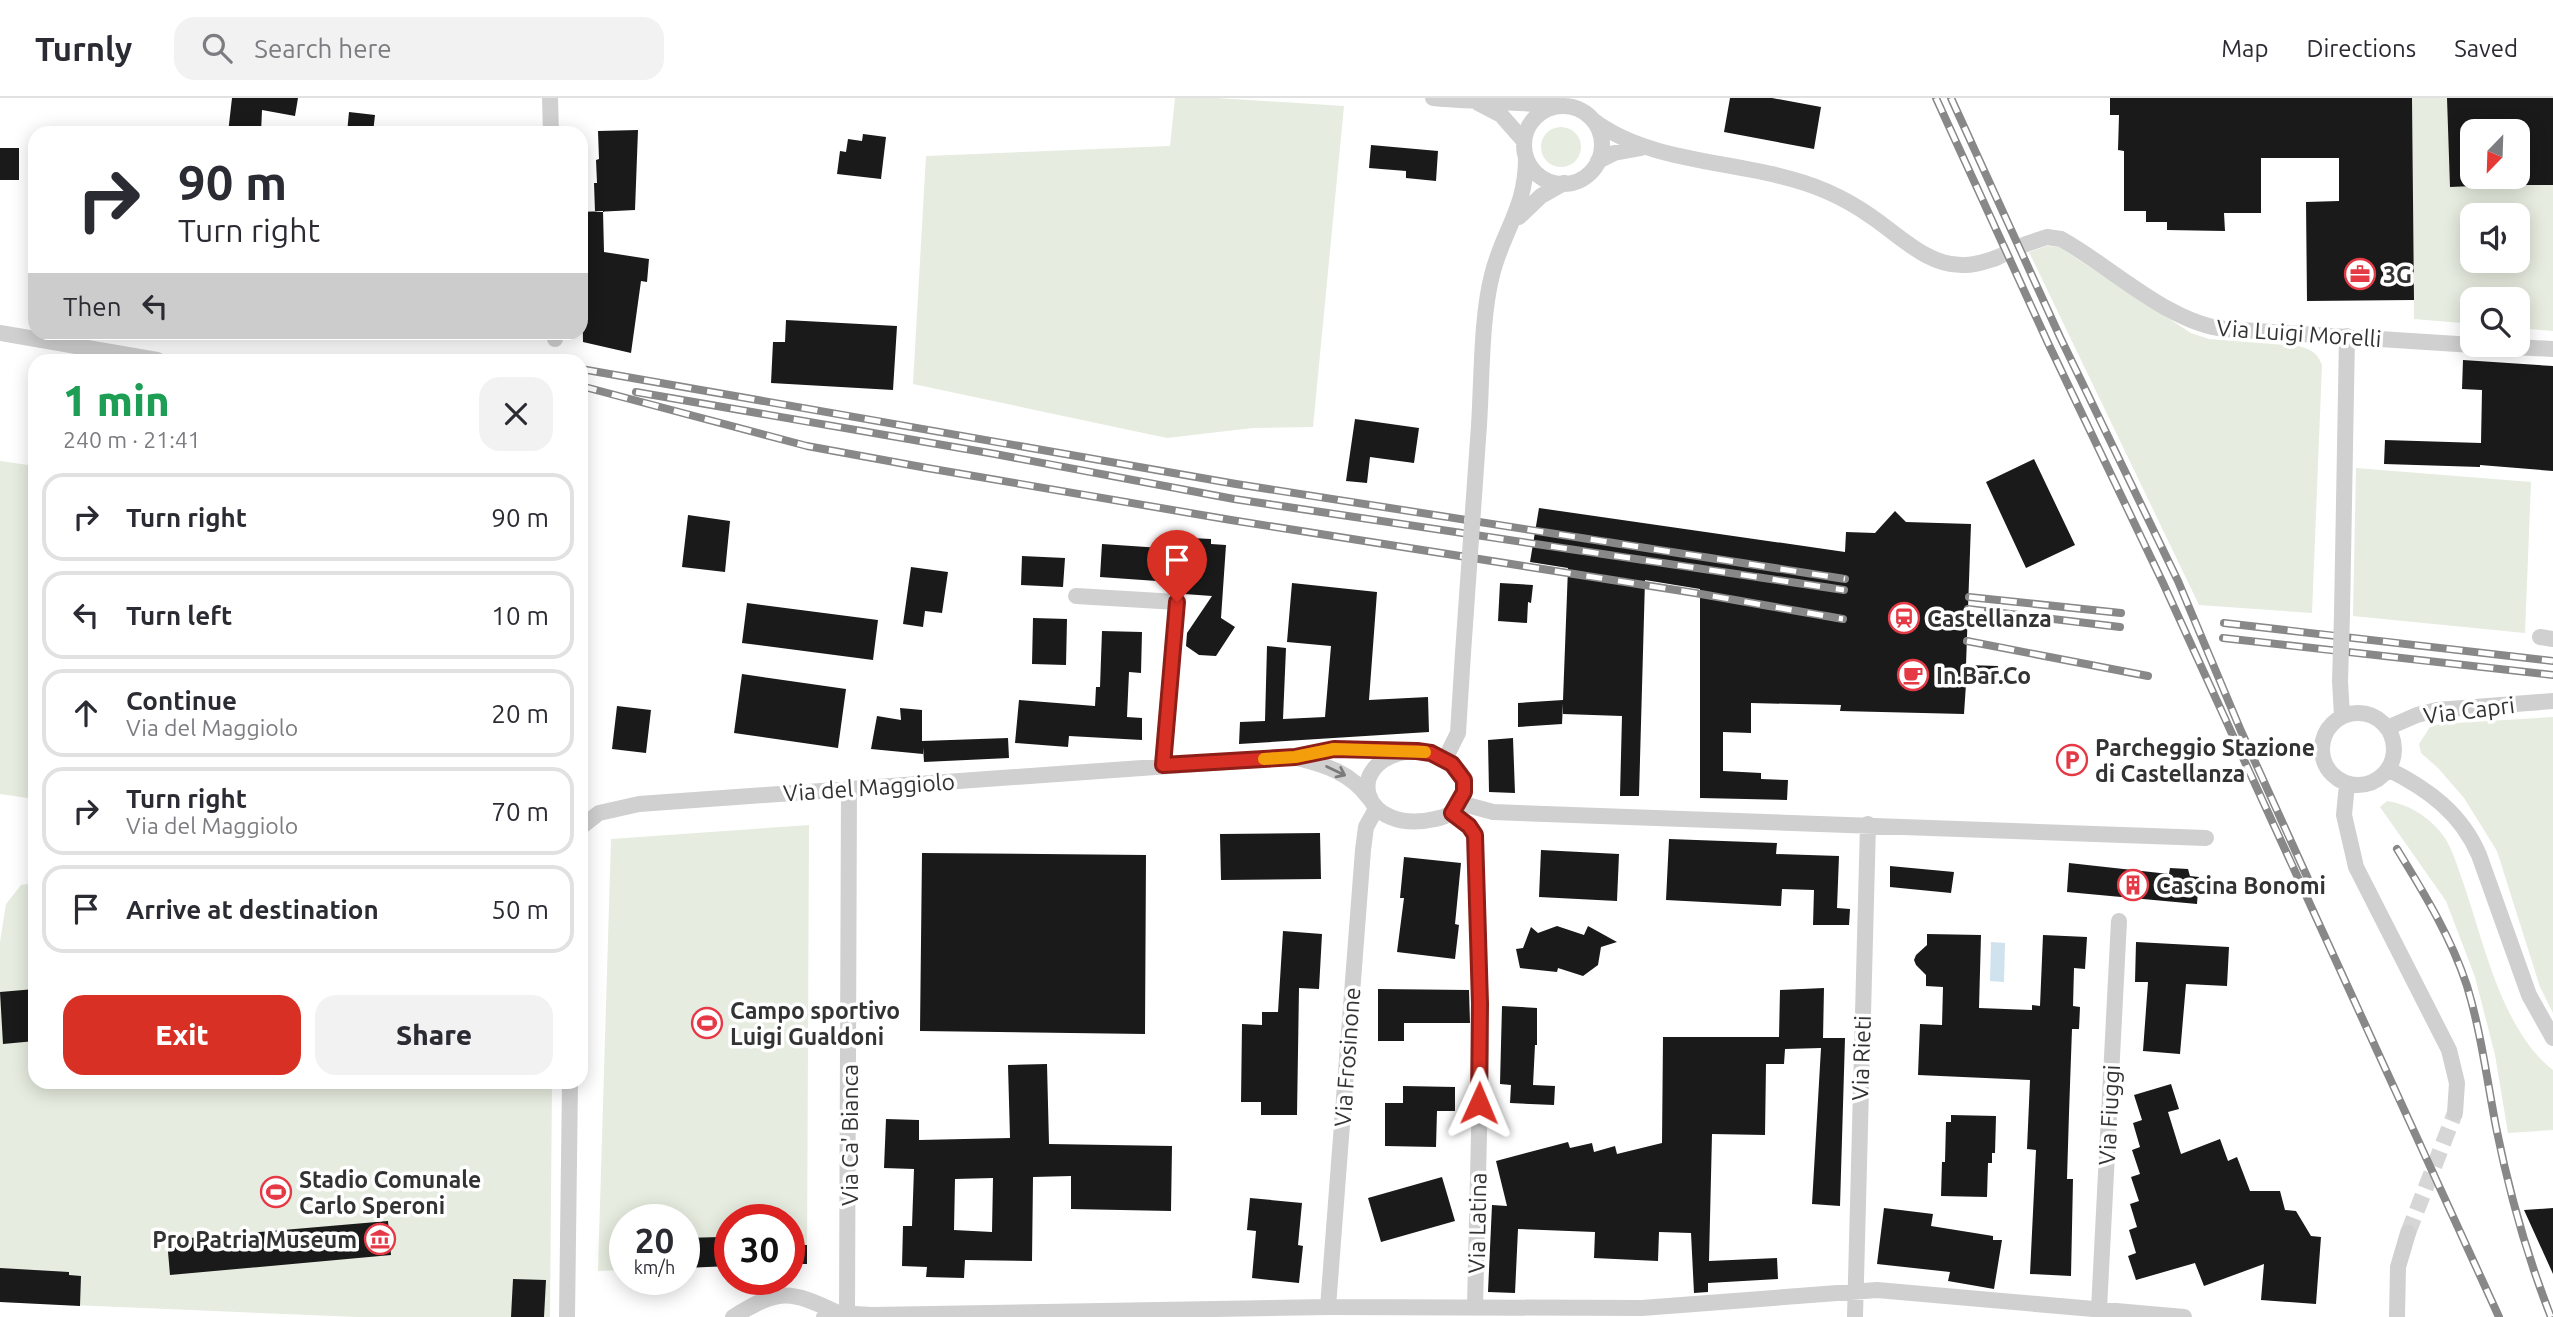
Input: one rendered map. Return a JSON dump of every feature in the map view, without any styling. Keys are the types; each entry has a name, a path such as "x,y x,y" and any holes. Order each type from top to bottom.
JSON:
{"street":[{"path":"550,98 551,126"},
{"path":"1433,98 1566,104 1619,137 1644,147 1780,175 1816,187 1860,209 1916,249 1945,262 1966,265 1996,258"},
{"path":"1476,102 1501,115 1525,149 1532,168 1541,177 1564,183"},
{"path":"1445,759 1458,733 1489,289 1498,256 1513,225 1523,195 1527,131 1543,111 1566,104"},
{"path":"1592,120 1602,145 1598,161"},
{"path":"1513,225 1548,191 1584,178 1598,161 1614,153 1644,147"},
{"name":"Via Luigi Morelli","path":"2026,244 2046,237 2061,239 2196,324 2225,329 2460,344"},
{"path":"0,333 28,338"},
{"path":"2342,716 2340,681 2347,336"},
{"path":"41,340 122,354"},
{"name":"Via Luigi Morelli","path":"2530,348 2553,349"},
{"path":"1076,596 1177,602 1163,765"},
{"name":"Via Capri","path":"2387,728 2437,710 2553,701"},
{"path":"2361,713 2380,720 2387,728 2394,748 2388,769 2380,777 2370,783 2347,783 2336,778 2328,769 2322,758 2321,746 2332,724 2342,716 2361,713"},
{"name":"Via del Maggiolo","path":"588,822 599,813 628,806 1295,757 1334,749 1403,752"},
{"path":"1456,808 1464,792 1464,780 1458,769 1431,753 1403,752 1386,759 1375,770 1368,785 1372,803 1395,818 1408,821 1432,820 1456,808 1493,812 2206,838"},
{"name":"Via del Maggiolo","path":"1295,757 1340,771 1357,785 1372,803"},
{"path":"2388,769 2437,799 2457,817 2469,834 2529,995 2553,1038"},
{"path":"2347,783 2344,816 2356,867 2449,1050 2457,1083 2455,1113"},
{"name":"Via Ca' Bianca","path":"836,1315 849,788"},
{"name":"Via Frosinone","path":"1328,1307 1363,850 1372,803"},
{"name":"Via Latina","path":"1456,808 1475,835 1480,1048 1475,1307"},
{"name":"Via Rieti","path":"1854,1317 1868,824"},
{"name":"Via Fiuggi","path":"2099,1309 2119,921"},
{"path":"567,1317 570,1089"},
{"path":"2397,1317 2398,1267 2408,1233"},
{"path":"733,1317 750,1312 769,1296 787,1294 806,1299 836,1315 1328,1307 1475,1307 1606,1312 1877,1290 2184,1317"}],"shaded area":[{"path":"1175,98 1344,106 1313,427 1253,428 1167,438 913,384 926,156 1170,146"},
{"path":"2412,98 2553,98 2553,331 2530,329 2530,287 2460,287 2460,323 2414,319"},
{"path":"1561,127 1569,128 1575,133 1580,139 1580,155 1575,161 1569,166 1561,167 1553,166 1547,161 1542,155 1541,147 1542,139 1547,133 1553,128"},
{"path":"2047,246 2059,247 2191,333 2209,339 2298,346 2310,350 2318,357 2322,365 2312,613 2199,605 2029,252"},
{"path":"0,461 28,465 28,798 0,794"},
{"path":"2356,468 2531,482 2525,633 2353,616"},
{"path":"2553,717 2553,1013 2540,987 2497,851 2464,798 2421,753 2419,744 2430,727 2439,724"},
{"path":"2387,801 2404,805 2420,814 2445,838 2508,1011 2536,1053 2553,1070 2553,1130 2508,1133 2495,1055 2475,977 2446,901 2380,807"},
{"name":"Campo sportivo Luigi Gualdoni","path":"809,825 807,1264 805,1204 714,1204 714,1267 700,1267 700,1204 609,1204 609,1271 598,1271 611,839"},
{"name":"Stadio Comunale Carlo Speroni","path":"28,884 28,1089 552,1089 550,1317 358,1317 0,1302 0,942 6,904 21,885"}],"water":[{"path":"1991,942 2005,943 2004,982 1990,981"}],"building":[{"path":"232,98 298,98 295,116 262,110 261,126 229,126"},
{"path":"1730,98 1772,98 1821,107 1814,149 1724,132"},
{"path":"2110,98 2412,98 2414,300 2307,301 2306,202 2339,201 2339,158 2261,158 2261,213 2224,213 2225,231 2167,230 2167,222 2146,222 2146,211 2124,211 2124,151 2118,150 2119,115 2110,115"},
{"path":"2447,98 2553,98 2553,185 2530,185 2530,119 2460,119 2460,187 2450,187"},
{"path":"349,112 375,115 374,126 348,126"},
{"path":"638,130 635,210 595,212 598,131"},
{"path":"863,134 886,137 881,179 837,174 840,151 846,152 848,139 862,141"},
{"path":"1371,145 1438,151 1436,181 1406,178 1406,171 1369,168"},
{"path":"0,148 19,148 19,180 0,180"},
{"path":"603,211 604,252 649,259 647,282 641,281 631,353 583,342 588,340 588,212"},
{"path":"786,320 897,326 893,390 771,383 773,342 785,342"},
{"path":"2463,360 2553,366 2553,471 2480,465 2384,464 2385,440 2481,443 2482,390 2462,389"},
{"path":"1355,419 1419,428 1414,463 1370,457 1367,483 1346,481"},
{"path":"2034,459 2075,545 2026,568 1986,482"},
{"path":"1539,508 1845,552 1846,532 1875,533 1895,511 1906,522 1971,524 1966,665 1998,666 1996,685 1966,684 1964,714 1840,711 1841,705 1751,703 1751,733 1723,732 1723,771 1761,773 1761,779 1788,780 1787,800 1700,798 1700,589 1645,580 1639,796 1620,796 1622,716 1563,714 1563,703 1562,724 1518,727 1518,703 1563,700 1568,568 1530,562"},
{"path":"688,515 730,521 725,572 682,567"},
{"path":"1191,538 1211,539 1211,544 1226,545 1221,618 1235,627 1216,656 1199,655 1186,646 1187,633 1212,596 1184,594 1185,583 1100,577 1102,544 1191,550"},
{"path":"1022,556 1065,558 1063,587 1021,585"},
{"path":"911,567 948,572 942,613 925,611 923,627 903,624"},
{"path":"1292,583 1377,592 1369,700 1428,697 1429,732 1239,744 1240,722 1265,721 1267,646 1286,648 1283,719 1325,717 1331,646 1287,642"},
{"path":"1500,583 1533,585 1531,603 1528,602 1527,623 1498,621"},
{"path":"747,603 878,620 873,660 742,643"},
{"path":"1033,618 1067,619 1066,665 1032,664"},
{"path":"1102,631 1142,632 1141,673 1129,672 1127,717 1142,718 1142,740 1069,736 1068,747 1015,743 1019,700 1095,706 1096,687 1100,687"},
{"path":"742,674 846,689 838,748 734,733"},
{"path":"617,706 651,710 646,753 612,749"},
{"path":"900,708 922,710 922,741 1008,738 1009,758 924,762 923,747 923,754 871,749 877,716 901,720"},
{"path":"1513,738 1515,793 1489,792 1488,740"},
{"path":"1320,833 1321,879 1221,880 1220,834"},
{"path":"1669,839 1777,843 1776,854 1839,856 1837,908 1850,909 1849,925 1813,925 1814,890 1782,889 1781,906 1666,900"},
{"path":"1541,850 1619,854 1617,901 1539,897"},
{"path":"922,853 1146,855 1145,1034 920,1031"},
{"path":"1404,857 1461,863 1455,924 1459,925 1455,959 1397,952 1404,898 1400,898"},
{"name":"Cascina Bonomi","path":"2069,863 2169,874 2170,868 2188,869 2190,876 2199,877 2197,904 2067,892"},
{"path":"1890,866 1954,872 1951,893 1890,887"},
{"path":"1557,926 1584,935 1588,926 1617,942 1601,947 1598,965 1583,976 1558,968 1557,972 1520,968 1516,949 1523,948 1531,927 1538,933"},
{"path":"1283,931 1322,934 1319,989 1299,988 1297,1115 1261,1115 1261,1102 1241,1102 1242,1024 1262,1025 1262,1012 1278,1012"},
{"path":"1927,934 1981,935 1979,1008 2032,1010 2032,1005 2040,1006 2043,935 2087,937 2085,969 2074,968 2073,1006 2080,1007 2079,1029 2072,1029 2069,1113 2067,1179 2073,1179 2071,1276 2030,1274 2036,1150 2027,1149 2030,1080 1918,1075 1920,1024 1942,1025 1943,987 1926,986 1926,975 1914,960 1927,945"},
{"path":"2136,942 2229,947 2227,986 2186,984 2180,1054 2143,1051 2148,982 2135,982"},
{"path":"1824,988 1823,1038 1845,1038 1840,1206 1812,1204 1821,1048 1785,1049 1784,1064 1766,1064 1765,1135 1712,1134 1709,1261 1777,1258 1778,1279 1708,1283 1708,1292 1694,1293 1691,1233 1659,1232 1658,1261 1594,1258 1595,1232 1518,1229 1515,1293 1488,1292 1492,1205 1507,1206 1496,1161 1568,1142 1570,1148 1592,1143 1594,1152 1615,1146 1617,1154 1662,1143 1663,1037 1779,1037 1780,990"},
{"path":"1378,989 1469,990 1470,1023 1404,1023 1404,1041 1378,1041"},
{"path":"28,990 28,1042 3,1044 0,992"},
{"path":"1502,1006 1537,1008 1533,1085 1555,1086 1554,1105 1510,1103 1511,1085 1500,1084"},
{"path":"1047,1064 1049,1144 1172,1146 1171,1211 1071,1209 1071,1176 1033,1177 1032,1261 965,1260 964,1278 926,1277 927,1267 902,1266 903,1226 912,1226 914,1169 884,1168 886,1119 919,1120 919,1140 1010,1138 1008,1065","holes":["993,1178 992,1232 954,1230 955,1179"]},
{"path":"2171,1084 2179,1109 2168,1112 2181,1154 2220,1139 2228,1161 2237,1157 2250,1191 2280,1191 2285,1210 2296,1211 2311,1236 2321,1237 2316,1304 2261,1300 2264,1264 2204,1286 2195,1263 2136,1280 2128,1256 2136,1253 2129,1230 2137,1227 2130,1204 2139,1201 2131,1177 2140,1174 2132,1150 2140,1147 2133,1123 2142,1120 2134,1095"},
{"path":"1403,1086 1455,1087 1455,1111 1437,1111 1436,1147 1385,1146 1385,1103 1403,1103"},
{"path":"1951,1115 1996,1116 1995,1153 1992,1153 1992,1163 1988,1163 1987,1197 1941,1196 1946,1122 1951,1122"},
{"path":"1442,1177 1455,1221 1381,1242 1368,1198"},
{"path":"1250,1198 1302,1203 1298,1245 1303,1246 1299,1283 1252,1278 1256,1231 1247,1230"},
{"path":"1884,1208 1933,1214 1931,1226 1993,1236 1993,1240 2002,1240 1994,1289 1948,1281 1950,1272 1877,1264"},
{"path":"2553,1208 2553,1274 2524,1210"},
{"path":"388,1221 391,1255 170,1275 167,1240"},
{"path":"714,1237 714,1267 700,1267 700,1238"},
{"path":"805,1245 807,1245 805,1264"},
{"path":"0,1268 69,1272 69,1275 81,1276 80,1306 0,1302"},
{"path":"513,1279 546,1280 544,1317 511,1317"}],"tunnel":[{"path":"1996,258 2026,244"},
{"path":"2408,1233 2455,1113"}],"railway":[{"path":"1936,98 2048,343 2163,583 2499,1317"},
{"path":"1951,98 2060,337 2178,581 2241,731 2309,881"},
{"path":"588,370 1236,484 1845,579"},
{"path":"588,388 807,446 1231,520 1843,619"},
{"path":"636,392 995,454 1234,499 1844,590"},
{"path":"1969,597 2121,613"},
{"path":"1968,609 2120,627"},
{"path":"2224,623 2553,661"},
{"path":"2223,638 2553,675"},
{"path":"1967,641 2148,676"},
{"path":"2397,849 2445,933 2467,986 2513,1200 2526,1247 2551,1317"}],"slow traffic":[{"path":"1264,759 1295,757 1334,749 1425,752"}],"place":[{"name":"3G","path":"2360,274"},
{"name":"Castellanza","path":"1904,618"},
{"name":"In.Bar.Co","path":"1913,675"},
{"name":"Parcheggio Stazione di Castellanza","path":"2072,760"},
{"name":"Cascina Bonomi","path":"2133,885"},
{"name":"Campo sportivo Luigi Gualdoni","path":"707,1023"},
{"name":"Stadio Comunale Carlo Speroni","path":"276,1192"},
{"name":"Pro Patria Museum","path":"380,1239"}],"route":[{"path":"1177,602 1163,765 1295,757 1334,749 1371,749 1417,751 1438,755 1462,775 1464,792 1452,813 1469,826 1475,835 1480,1004 1479,1103"}]}
